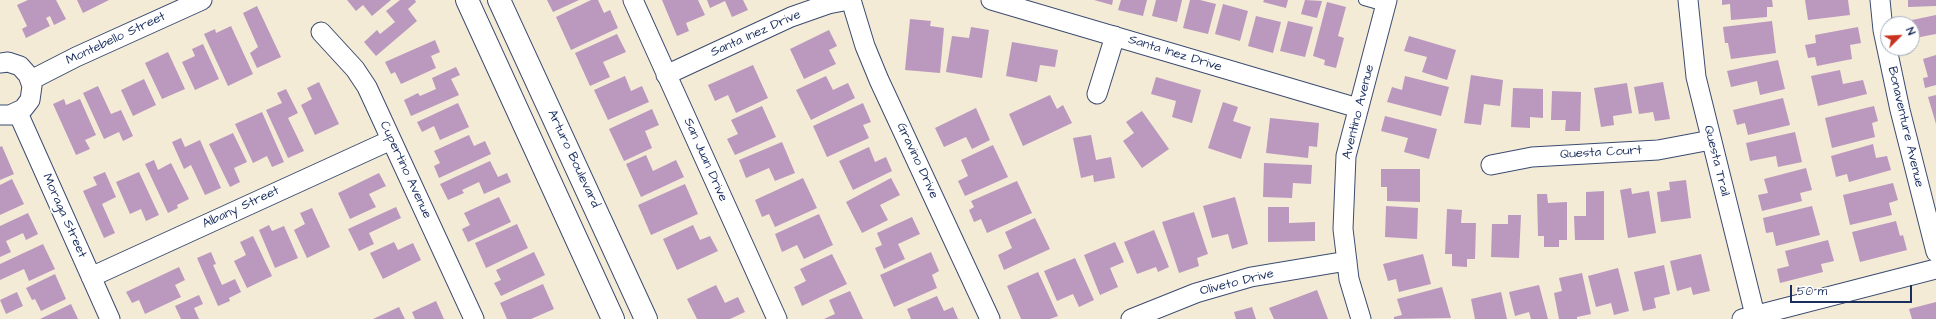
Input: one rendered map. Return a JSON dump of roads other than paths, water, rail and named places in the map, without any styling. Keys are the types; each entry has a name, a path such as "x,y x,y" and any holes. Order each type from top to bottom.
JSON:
{"street":[{"name":"Montebello Street","path":"31,80 76,57 202,0"},
{"path":"467,0 613,319"},
{"name":"Arturo Boulevard","path":"499,0 646,319"},
{"name":"San Juan Drive","path":"633,0 777,319"},
{"name":"Santa Inez Drive","path":"666,75 791,17 828,4 850,0"},
{"name":"Gravino Drive","path":"850,0 865,46 879,80 990,319"},
{"name":"Santa Inez Drive","path":"991,0 1358,108"},
{"name":"Questa Trail","path":"1688,0 1696,77 1751,318"},
{"name":"Bonaventure Avenue","path":"1880,0 1884,30 1900,110 1936,252"},
{"name":"Aventino Avenue","path":"1361,319 1348,279 1344,229 1346,156 1386,3"},
{"name":"Cupertino Avenue","path":"321,32 355,69 367,87 474,319"},
{"path":"1097,94 1115,36"},
{"path":"0,63 8,62 20,66 28,74 31,80 32,93 30,100 23,109 9,114"},
{"name":"Moraga Street","path":"9,114 91,277 110,319"},
{"name":"Albany Street","path":"91,277 391,140"},
{"name":"Questa Court","path":"1492,166 1532,157 1658,150 1711,140"},
{"name":"Oliveto Drive","path":"1131,319 1196,293 1251,277 1347,261"},
{"path":"1751,318 1936,269"}],"lane":[{"path":"1364,0 1386,3"}]}
